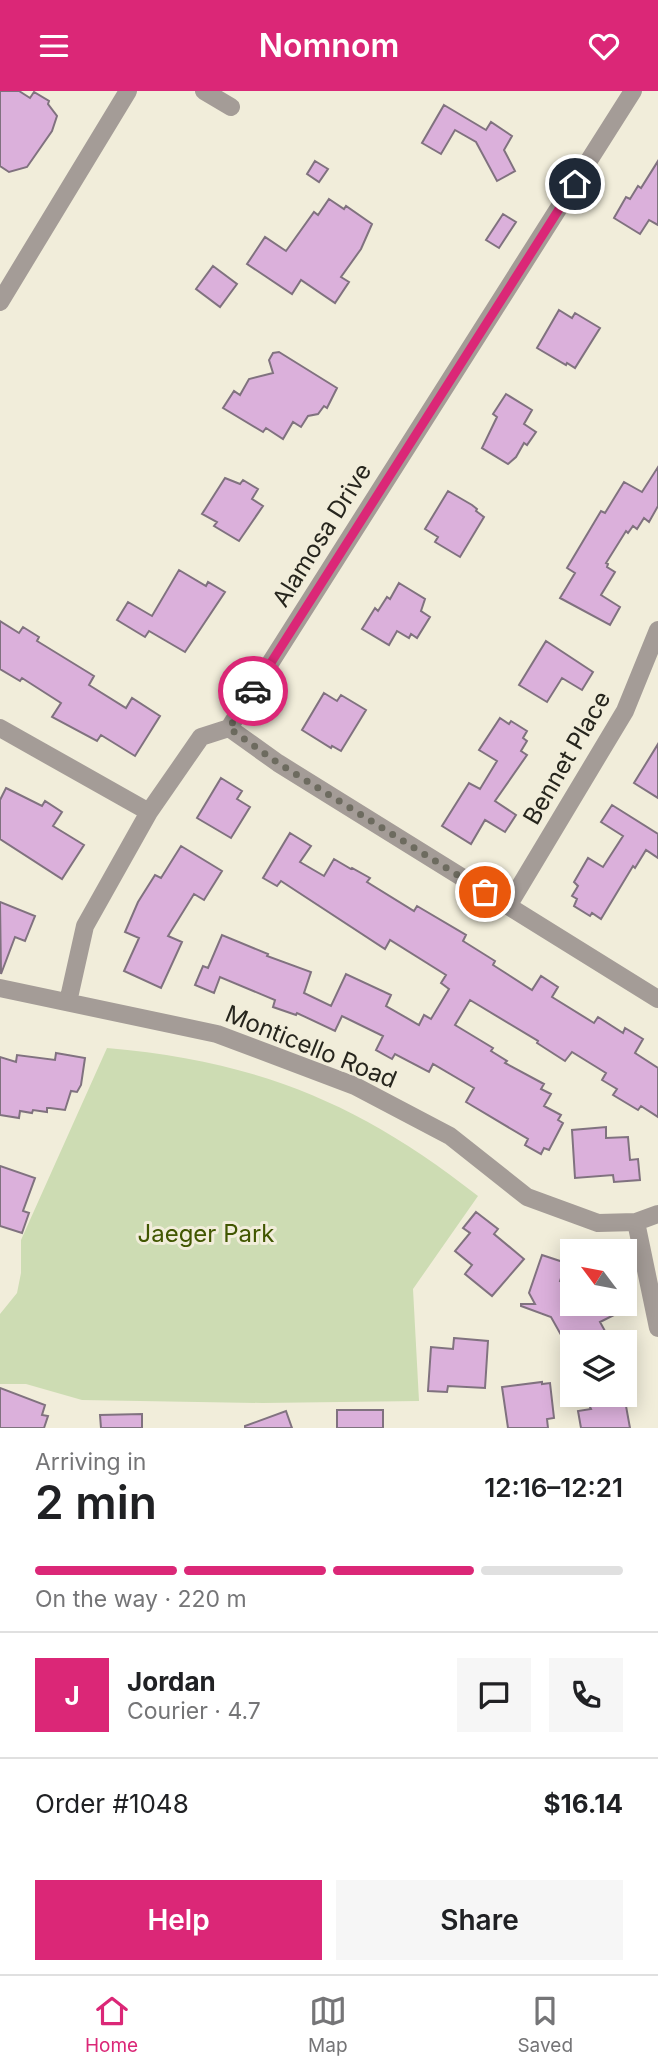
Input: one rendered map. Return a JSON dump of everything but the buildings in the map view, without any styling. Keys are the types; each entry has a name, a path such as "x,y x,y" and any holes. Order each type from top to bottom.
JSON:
{"street":[{"path":"0,302 128,91"},
{"path":"204,91 231,107"},
{"name":"Alamosa Drive","path":"229,728 633,91"},
{"name":"Bennet Place","path":"508,906 625,711 658,630"},
{"path":"0,728 149,813"},
{"path":"68,1002 85,926 149,813 201,737 229,728 278,763 658,999"},
{"name":"Monticello Road","path":"0,988 218,1034 355,1086 450,1136 527,1197 598,1223 636,1222 658,1214"},
{"path":"636,1222 658,1328"}],"green space":[{"name":"Jaeger Park","path":"107,1048 161,1054 212,1064 259,1076 304,1092 391,1135 478,1196 413,1289 419,1401 262,1403 82,1400 26,1384 0,1384 0,1314 17,1293 21,1273 21,1240"}],"way so far":[{"path":"253,691 229,728 278,763 485,892"}],"route":[{"path":"253,691 575,184"}]}
